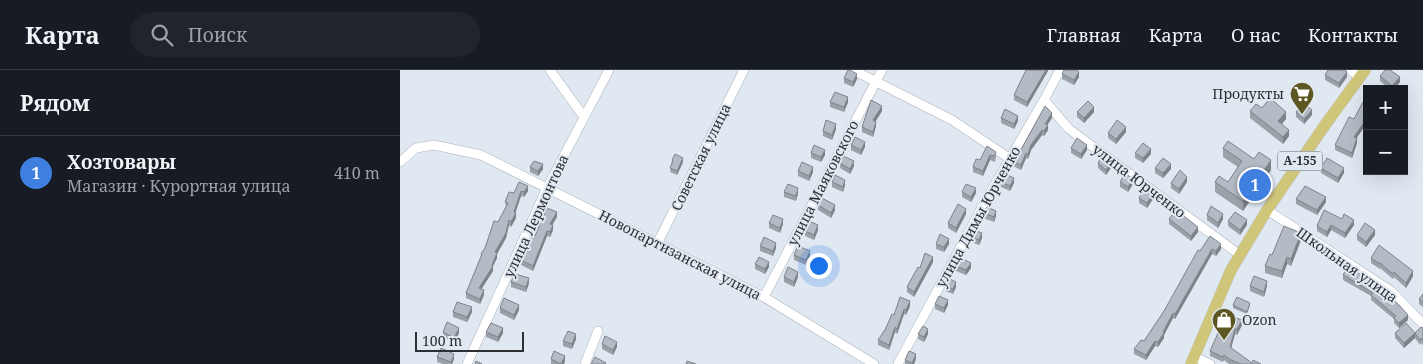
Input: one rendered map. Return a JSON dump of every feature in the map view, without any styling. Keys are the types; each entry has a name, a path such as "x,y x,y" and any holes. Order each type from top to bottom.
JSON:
{"main road":[{"name":"А-155","path":"1193,360 1231,270 1267,210 1358,73"}],"street":[{"path":"550,70 584,117"},
{"name":"улица Лермонтова","path":"466,364 547,188 609,70"},
{"name":"Советская улица","path":"657,244 744,70"},
{"path":"853,70 952,120 1010,158"},
{"name":"улица Маяковского","path":"764,297 882,70"},
{"name":"улица Димы Юрченко","path":"898,364 1060,70"},
{"name":"улица Юрченко","path":"1044,100 1069,129 1240,255"},
{"name":"Новопартизанская улица","path":"400,162 416,148 434,145 481,155 764,297 874,364"},
{"name":"Школьная улица","path":"1267,210 1392,292 1423,324"},
{"path":"585,364 598,331"},
{"path":"1193,360 1210,364"}],"building":[{"path":"848,70 857,74 853,82 844,78"},
{"path":"1026,70 1046,70 1027,102 1014,95"},
{"path":"1064,70 1076,70 1079,72 1074,80 1062,74"},
{"path":"1328,70 1344,70 1347,72 1339,83 1325,75"},
{"path":"1385,70 1390,70 1400,77 1391,85 1380,76"},
{"path":"835,92 848,97 844,107 830,102"},
{"path":"1270,98 1286,112 1278,121 1289,130 1283,137 1250,111 1256,104 1262,108"},
{"path":"871,100 882,106 873,120 876,122 873,132 862,127"},
{"path":"1088,101 1094,107 1084,118 1077,112"},
{"path":"1363,102 1363,124 1354,137 1357,138 1352,153 1335,145 1349,117 1354,119"},
{"path":"1304,103 1312,110 1304,119 1296,112"},
{"path":"1045,106 1052,113 1045,124 1048,125 1031,145 1021,165 1013,161"},
{"path":"1005,109 1018,116 1014,124 1001,118"},
{"path":"826,120 836,124 832,135 823,131"},
{"path":"1117,120 1126,127 1116,139 1108,133"},
{"path":"855,137 865,142 861,150 851,145"},
{"path":"1077,138 1087,145 1081,154 1071,148"},
{"path":"1228,141 1254,159 1259,152 1271,160 1243,201 1215,182 1219,176 1228,182 1242,161 1223,148"},
{"path":"1143,143 1151,149 1143,158 1135,153"},
{"path":"814,145 825,150 821,157 811,153"},
{"path":"987,146 996,152 995,156 990,155 983,171 973,167 976,159 980,160"},
{"path":"675,154 683,158 677,171 670,168"},
{"path":"843,156 854,161 850,169 840,163"},
{"path":"1102,156 1111,163 1106,170 1098,163"},
{"path":"1163,158 1171,164 1163,173 1155,168"},
{"path":"1327,158 1344,168 1338,178 1321,168"},
{"path":"534,161 543,164 538,171 530,167"},
{"path":"802,162 813,167 809,176 798,171"},
{"path":"1180,170 1187,177 1179,189 1171,183"},
{"path":"1125,173 1133,179 1128,187 1120,182"},
{"path":"1005,174 1014,178 1010,186 1001,182"},
{"path":"835,175 845,180 843,187 832,182"},
{"path":"519,182 528,186 524,192 521,191 514,212 516,213 511,222 509,220 506,233 495,252 497,253 493,266 479,288 484,290 480,299 466,293 494,221 498,222 508,203 505,202 509,192 514,193"},
{"path":"788,184 798,188 796,196 784,192"},
{"path":"966,184 976,188 971,197 962,192"},
{"path":"1305,186 1326,197 1317,210 1296,199"},
{"path":"1145,188 1153,194 1147,203 1139,198"},
{"path":"822,198 835,205 831,213 818,205"},
{"path":"958,204 966,209 956,228 948,223"},
{"path":"1211,206 1223,214 1218,223 1207,215"},
{"path":"987,207 996,211 994,217 983,213"},
{"path":"547,208 557,212 550,224 553,225 550,232 547,231 533,266 519,259 523,250 527,252 532,234 535,236"},
{"path":"1176,210 1198,227 1191,236 1169,219"},
{"path":"1324,210 1342,219 1344,214 1354,220 1345,233 1331,225 1327,232 1317,226"},
{"path":"1235,212 1247,220 1240,230 1228,221"},
{"path":"773,215 783,219 780,228 769,223"},
{"path":"809,221 818,225 814,235 805,231"},
{"path":"1365,223 1375,230 1366,242 1357,235"},
{"path":"1284,226 1301,233 1291,259 1287,257 1282,271 1265,266 1270,254 1272,255"},
{"path":"974,230 982,233 979,240 971,237"},
{"path":"940,234 949,239 944,247 936,244"},
{"path":"1210,236 1221,244 1216,251 1212,249 1175,314 1173,313 1158,342 1155,341 1146,355 1134,349 1141,340 1144,341 1164,311 1198,250 1200,251"},
{"path":"764,237 776,243 773,251 760,246"},
{"path":"1379,245 1413,271 1406,283 1394,272 1393,274 1371,258"},
{"path":"798,246 810,251 806,260 794,255"},
{"path":"925,253 933,257 914,292 907,287 918,267 920,268"},
{"path":"759,257 769,262 765,269 755,264"},
{"path":"961,258 971,263 966,270 956,266"},
{"path":"1348,266 1387,291 1386,293 1408,315 1399,323 1394,318 1396,316 1371,295 1373,293 1343,275"},
{"path":"788,267 798,272 794,282 784,277"},
{"path":"515,274 529,278 526,287 511,282"},
{"path":"1254,276 1267,281 1264,292 1250,286"},
{"path":"948,278 956,282 953,289 945,286"},
{"path":"1423,294 1423,302 1419,299"},
{"path":"939,296 948,300 944,308 935,304"},
{"path":"900,297 910,301 906,310 904,309 897,329 895,327 889,345 878,340 892,314 894,315"},
{"path":"1237,297 1250,303 1247,312 1233,305"},
{"path":"504,298 519,305 514,315 500,308"},
{"path":"457,302 472,307 467,317 453,312"},
{"path":"1227,315 1242,320 1237,329 1235,329 1230,347 1252,363 1253,360 1261,364 1241,364 1224,355 1223,357 1210,351 1219,331 1222,332"},
{"path":"447,322 459,328 454,338 443,332"},
{"path":"491,323 503,328 498,337 486,332"},
{"path":"1406,323 1415,333 1404,343 1395,333"},
{"path":"923,326 928,329 924,337 918,334"},
{"path":"1421,327 1423,328 1423,340 1421,338 1420,340 1415,333"},
{"path":"568,331 576,334 572,344 563,341"},
{"path":"605,336 617,342 613,350 602,344"},
{"path":"441,348 454,354 451,362 437,357"},
{"path":"554,351 565,356 561,364 551,359"},
{"path":"909,351 916,354 912,363 905,360"},
{"path":"595,357 606,363 591,364"}],"place":[{"name":"Продукты","path":"1302,115"},
{"name":"Хозтовары","path":"1255,185"},
{"name":"Ozon","path":"1224,341"}]}
